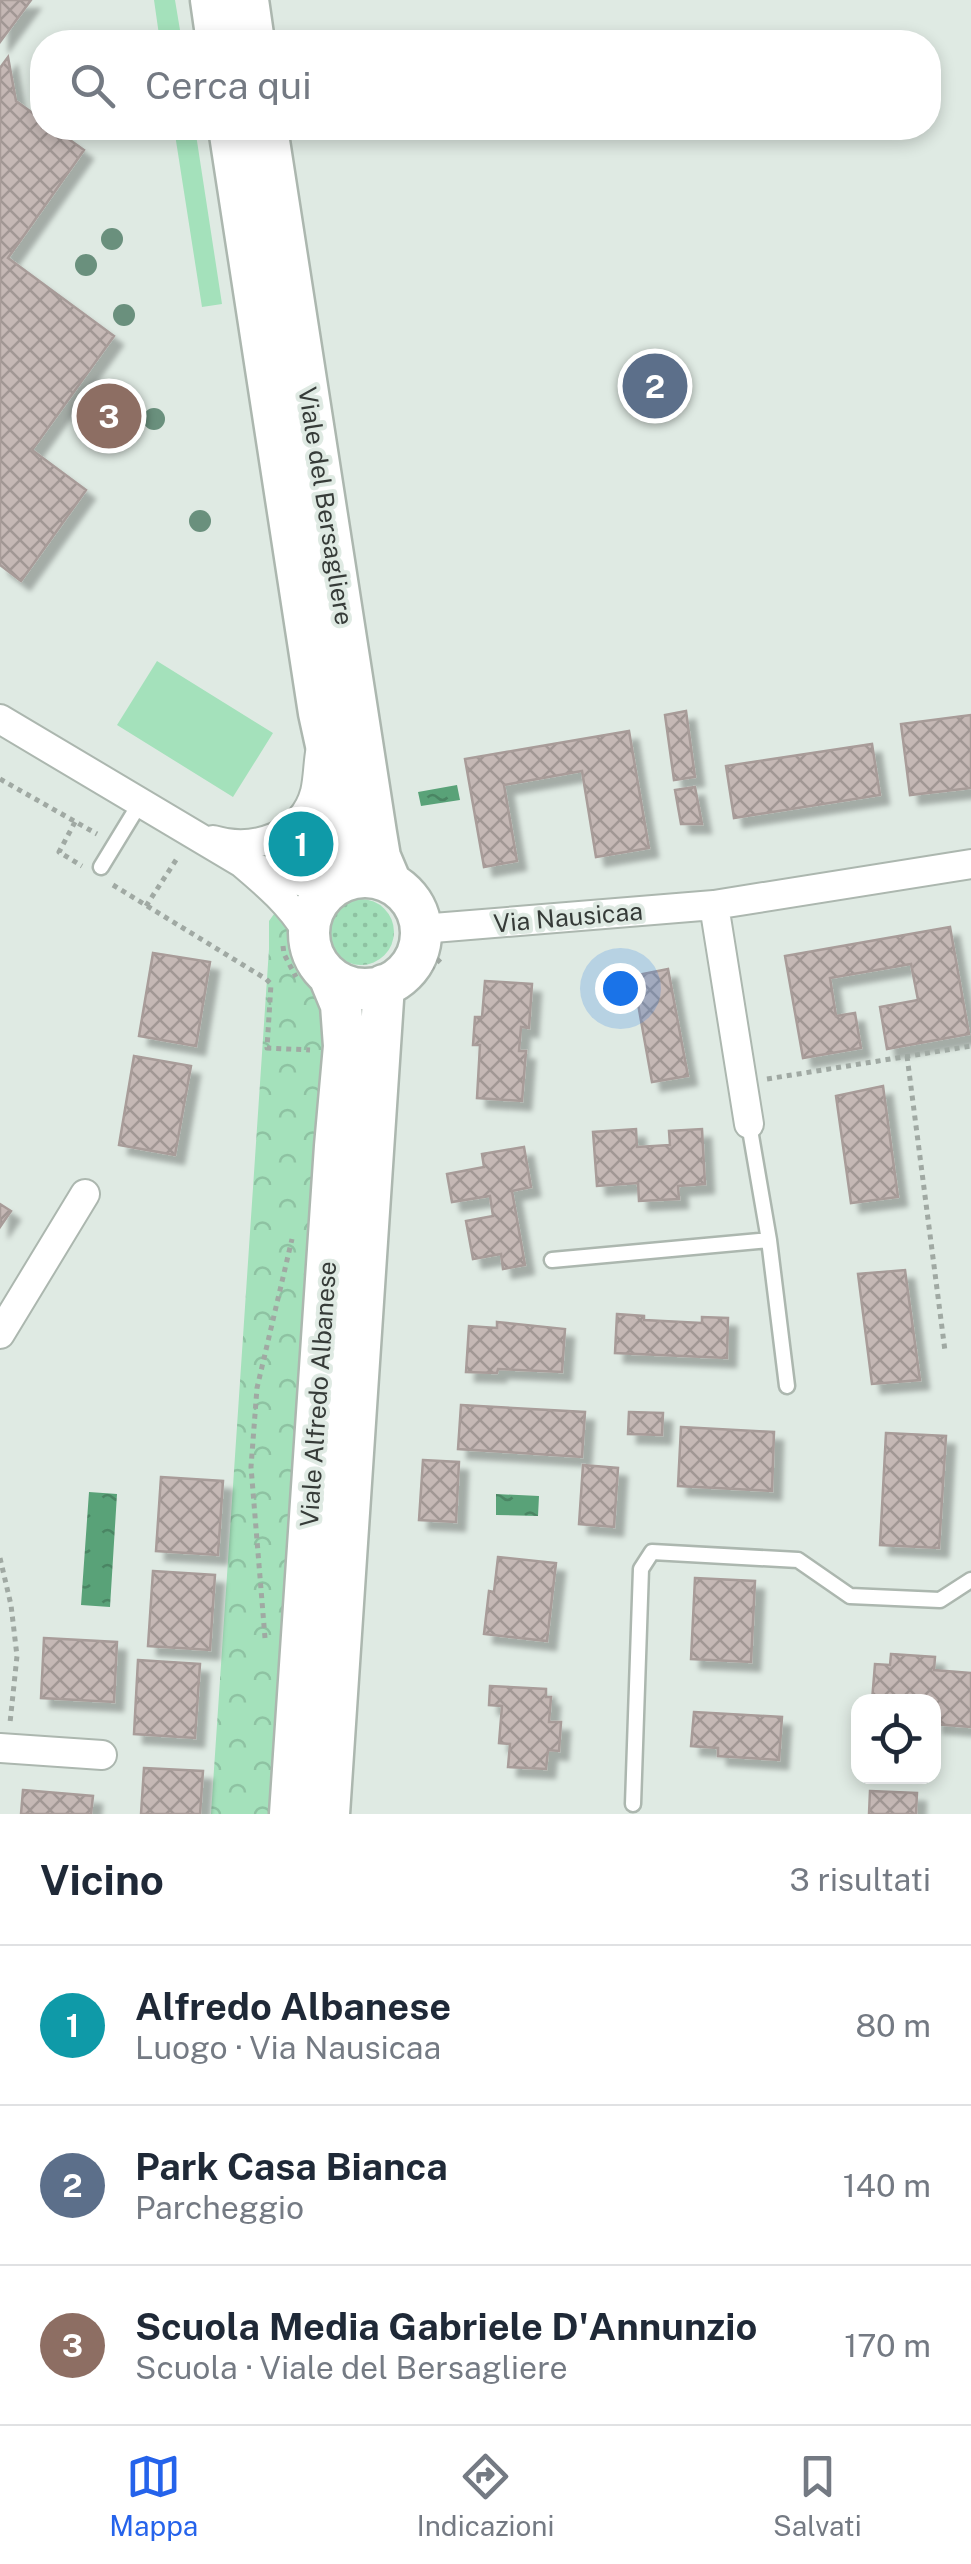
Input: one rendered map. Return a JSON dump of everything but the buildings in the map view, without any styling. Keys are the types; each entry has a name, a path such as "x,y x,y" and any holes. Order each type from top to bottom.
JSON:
{"street":[{"path":"210,0 215,30"},
{"path":"248,0 252,30"},
{"name":"Viale del Bersagliere","path":"231,140 322,731 342,818 335,885"},
{"name":"Viale del Bersagliere","path":"269,140 380,856 392,883 406,894 433,942"},
{"path":"0,718 242,864 294,911 295,936"},
{"path":"190,834 244,845 268,840 296,825 315,791 322,731"},
{"path":"242,864 294,880 335,885 359,876 392,883"},
{"name":"Via Nausicaa","path":"433,942 714,905 971,864"},
{"path":"295,936 335,885"},
{"path":"714,905 750,1124"},
{"name":"Viale Alfredo Albanese","path":"290,1814 344,1046 341,1005 314,978 316,962 295,936"},
{"path":"314,978 361,989 398,988 395,981 415,958 420,944 433,942"},
{"name":"Viale Alfredo Albanese","path":"329,1814 398,988"},
{"path":"0,1334 86,1194"},
{"path":"3,1748 102,1755"}],"lane":[{"path":"97,872 140,803"},
{"path":"750,1124 787,1386"},
{"path":"552,1260 769,1240"},
{"path":"633,1804 642,1569 652,1552 798,1560 850,1596 940,1600 971,1580"}],"path":[{"path":"0,778 98,835"},
{"path":"75,822 59,852 266,979 271,984 267,1048 317,1051"},
{"path":"146,906 175,862"},
{"path":"295,936 284,954 314,978"},
{"path":"398,988 427,971 433,942"},
{"path":"743,1083 971,1046"},
{"path":"907,1056 945,1351"},
{"path":"265,1639 251,1468 257,1388 293,1231"},
{"path":"0,1558 17,1656 14,1696 3,1748"}],"green space":[{"path":"154,0 175,0 180,30 158,30"},
{"path":"176,140 197,140 222,304 202,307"},
{"path":"157,661 273,733 233,797 117,725"},
{"path":"323,805 322,870 314,874 274,861 263,853"},
{"path":"361,899 384,909 394,932 384,955 361,965 338,955 328,932 338,909"},
{"path":"279,907 286,920 295,963 321,1002 324,1043 272,1814 211,1814 269,921"}],"water":[{"path":"457,785 460,800 421,806 418,792"},
{"path":"89,1492 117,1494 110,1607 81,1605"},
{"path":"496,1494 539,1496 538,1516 496,1515"}],"place":[{"name":"Park Casa Bianca","path":"655,386"},
{"name":"Scuola Media Gabriele D'Annunzio","path":"109,416"},
{"name":"Alfredo Albanese","path":"301,844"}]}
